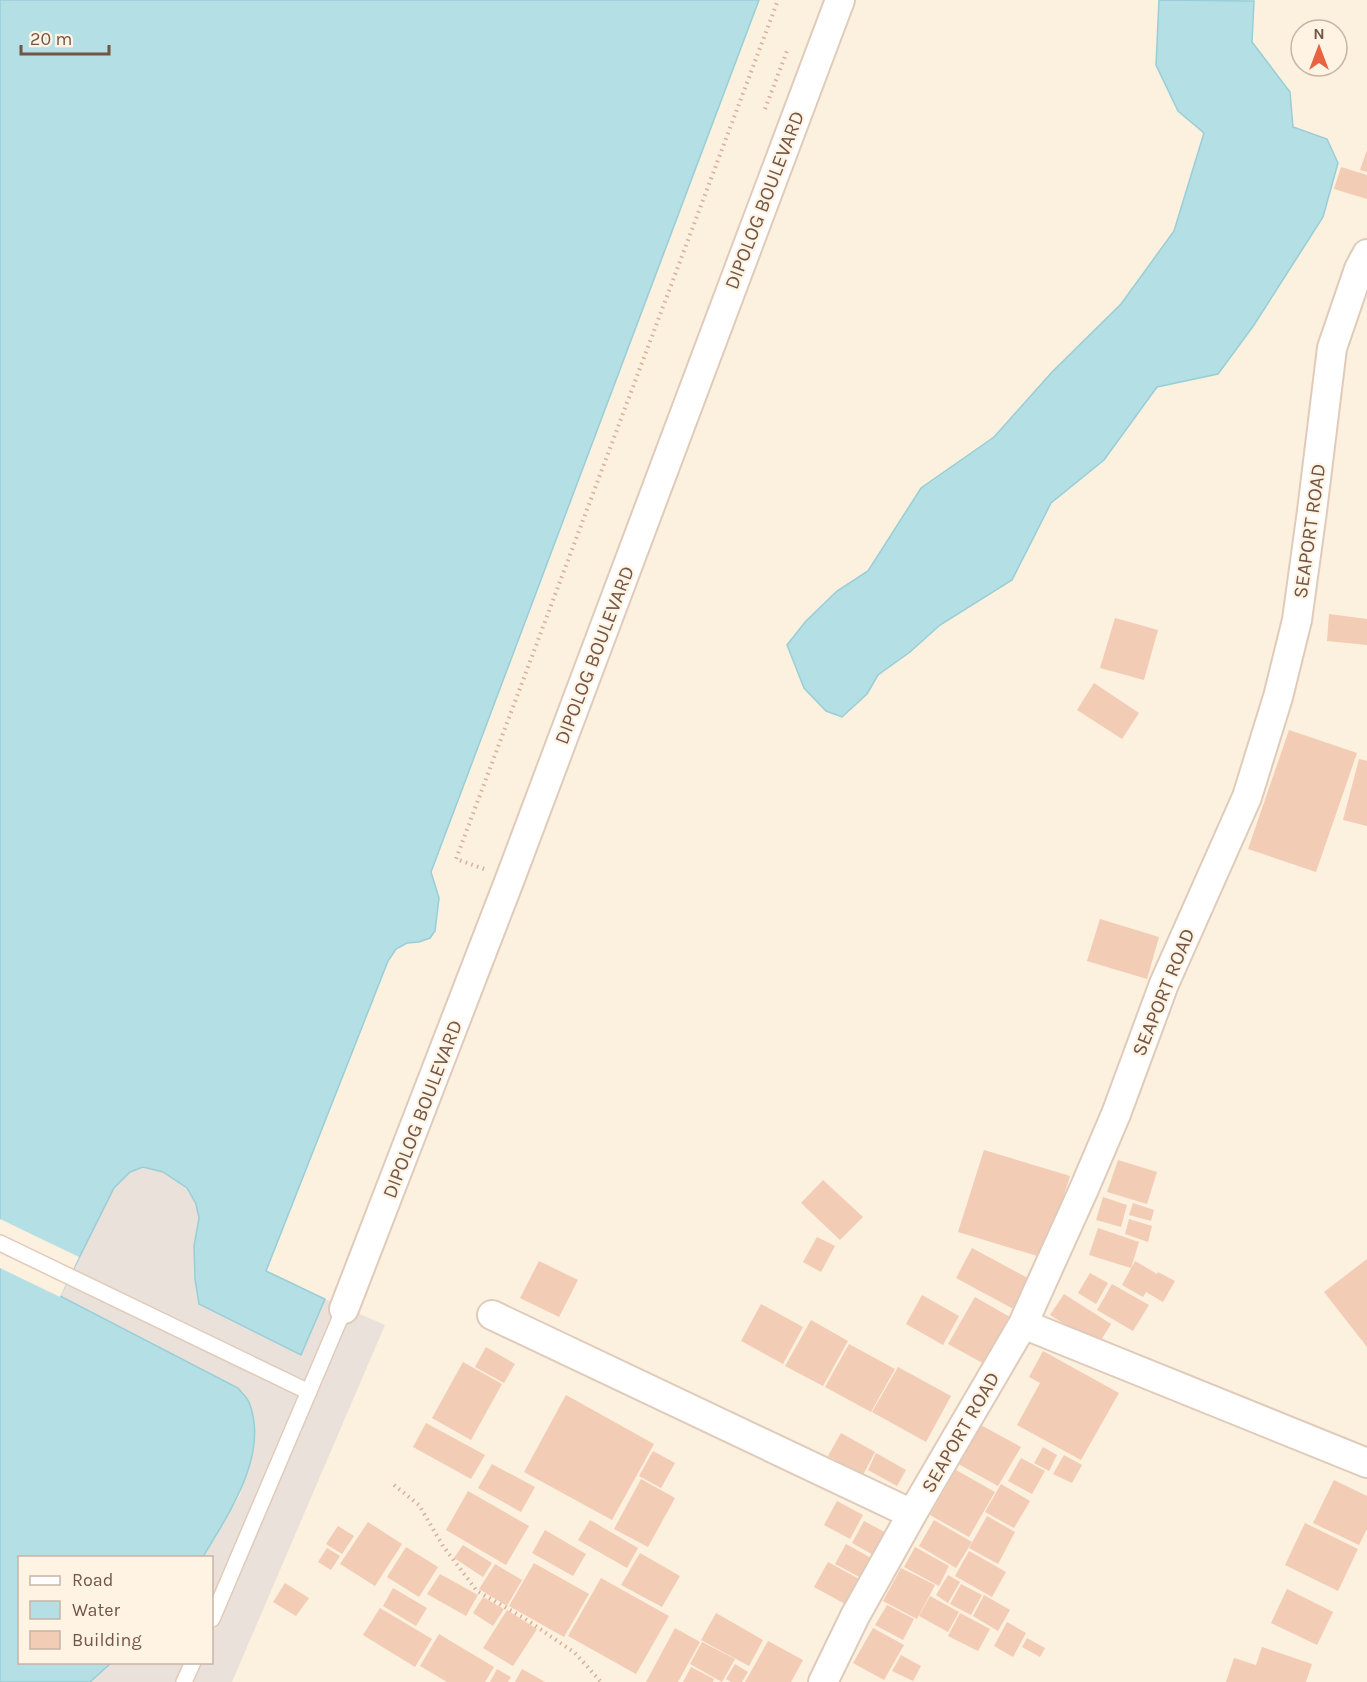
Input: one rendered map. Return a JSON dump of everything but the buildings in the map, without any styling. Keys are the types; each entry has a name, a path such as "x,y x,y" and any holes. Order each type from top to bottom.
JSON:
{"street":[{"name":"DIPOLOG BOULEVARD","path":"344,1309 457,1019 840,0"},
{"name":"SEAPORT ROAD","path":"823,1682 855,1616 1023,1324 1116,1114 1164,984 1247,797 1278,697 1297,620 1332,348 1359,269 1367,254"},
{"path":"492,1316 912,1514"},
{"path":"1023,1324 1367,1463"}],"lane":[{"path":"0,1243 309,1392"},
{"path":"213,1617 344,1309"},
{"path":"184,1682 192,1664"}],"path":[{"path":"510,879 456,859 778,0"},
{"path":"394,1485 419,1505 443,1546 477,1591 524,1618 575,1653 601,1682"}],"shaded area":[{"path":"143,1167 163,1172 187,1188 196,1204 199,1218 194,1246 301,1355 325,1299 385,1325 232,1682 90,1682 110,1664 213,1664 213,1556 204,1556 240,1495 253,1450 255,1425 249,1400 237,1388 60,1297 114,1188 130,1172"}],"water":[{"path":"0,0 759,0 431,872 439,898 435,931 430,938 407,943 396,949 388,961 266,1271 325,1299 301,1355 199,1304 195,1279 194,1246 199,1218 196,1204 187,1188 163,1172 143,1167 130,1172 114,1188 60,1296 238,1388 249,1402 254,1422 254,1443 250,1463 234,1503 204,1556 18,1556 18,1664 110,1664 90,1682 0,1682"},
{"path":"1159,0 1254,1 1252,42 1290,92 1293,127 1327,139 1338,163 1323,217 1254,325 1218,374 1157,387 1104,460 1051,503 1012,580 940,625 910,652 878,675 867,694 842,717 826,711 804,688 787,645 806,621 837,591 868,571 921,488 994,437 1052,372 1121,304 1174,231 1204,133 1178,111 1156,65"}],"pier":[{"path":"0,1219 79,1257 60,1297 0,1268"}]}
